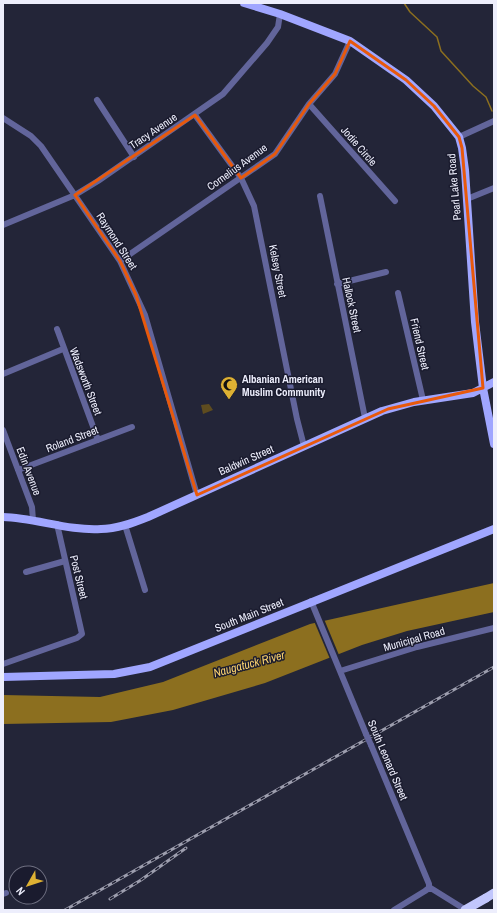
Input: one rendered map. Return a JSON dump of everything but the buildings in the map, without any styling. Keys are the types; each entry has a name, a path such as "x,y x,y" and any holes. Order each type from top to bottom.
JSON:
{"highway":[{"path":"466,910 490,896"}],"main road":[{"name":"Pearl Lake Road","path":"244,3 280,14 350,41 406,80 434,106 459,137 462,148 468,198 475,322 483,388 494,444"},
{"name":"Baldwin Street","path":"3,517 33,520 94,530 125,525 197,495 393,407 423,400 466,394 494,382"},
{"name":"South Main Street","path":"3,678 108,674 140,669 179,656 311,601 494,529"}],"street":[{"name":"Tracy Avenue","path":"3,225 75,195 134,157 223,94 278,27 280,14"},
{"name":"Cornelius Avenue","path":"120,261 275,154 309,104 335,74 350,41"},
{"path":"96,100 134,157"},
{"name":"Jodie Circle","path":"309,104 394,201"},
{"name":"Kelsey Street","path":"195,115 241,178 254,206 297,419 304,446"},
{"name":"Raymond Street","path":"3,118 31,136 41,146 120,261 145,315 197,495"},
{"path":"459,137 494,121"},
{"path":"468,198 494,188"},
{"name":"Hallock Street","path":"320,196 337,284 366,418"},
{"path":"337,284 386,272"},
{"name":"Friend Street","path":"398,293 423,400"},
{"name":"Wadsworth Street","path":"57,329 63,349 98,440"},
{"path":"3,374 63,349"},
{"name":"Roland Street","path":"18,470 132,427"},
{"name":"Edin Avenue","path":"3,430 32,507 33,520"},
{"name":"Post Street","path":"3,664 82,635 82,628 57,524"},
{"path":"125,525 145,590"},
{"path":"26,572 65,561"},
{"name":"South Leonard Street","path":"311,601 429,887"},
{"name":"Municipal Road","path":"340,671 417,647 494,628"},
{"path":"394,910 424,892 429,887 466,910"}],"highlighted area":[{"path":"350,41 406,80 434,106 459,137 462,148 483,388 388,409 197,495 136,295 120,261 75,195 195,115 241,178 275,154 309,104 335,74"}],"shaded area":[{"path":"209,404 213,410 203,414 201,405"}],"water":[{"name":"Naugatuck River","path":"494,583 494,612 407,631 362,645 265,683 173,710 111,722 3,724 3,695 100,697 163,682 310,624"}],"pier":[{"path":"324,619 339,655 330,659 314,621"}],"waterway":[{"path":"404,3 410,12 437,37 441,51 473,86 486,97 492,111"}],"railway":[{"path":"65,910 494,667"},
{"path":"110,899 141,880 186,848"}],"place":[{"name":"Albanian American Muslim Community","path":"229,400"}]}
